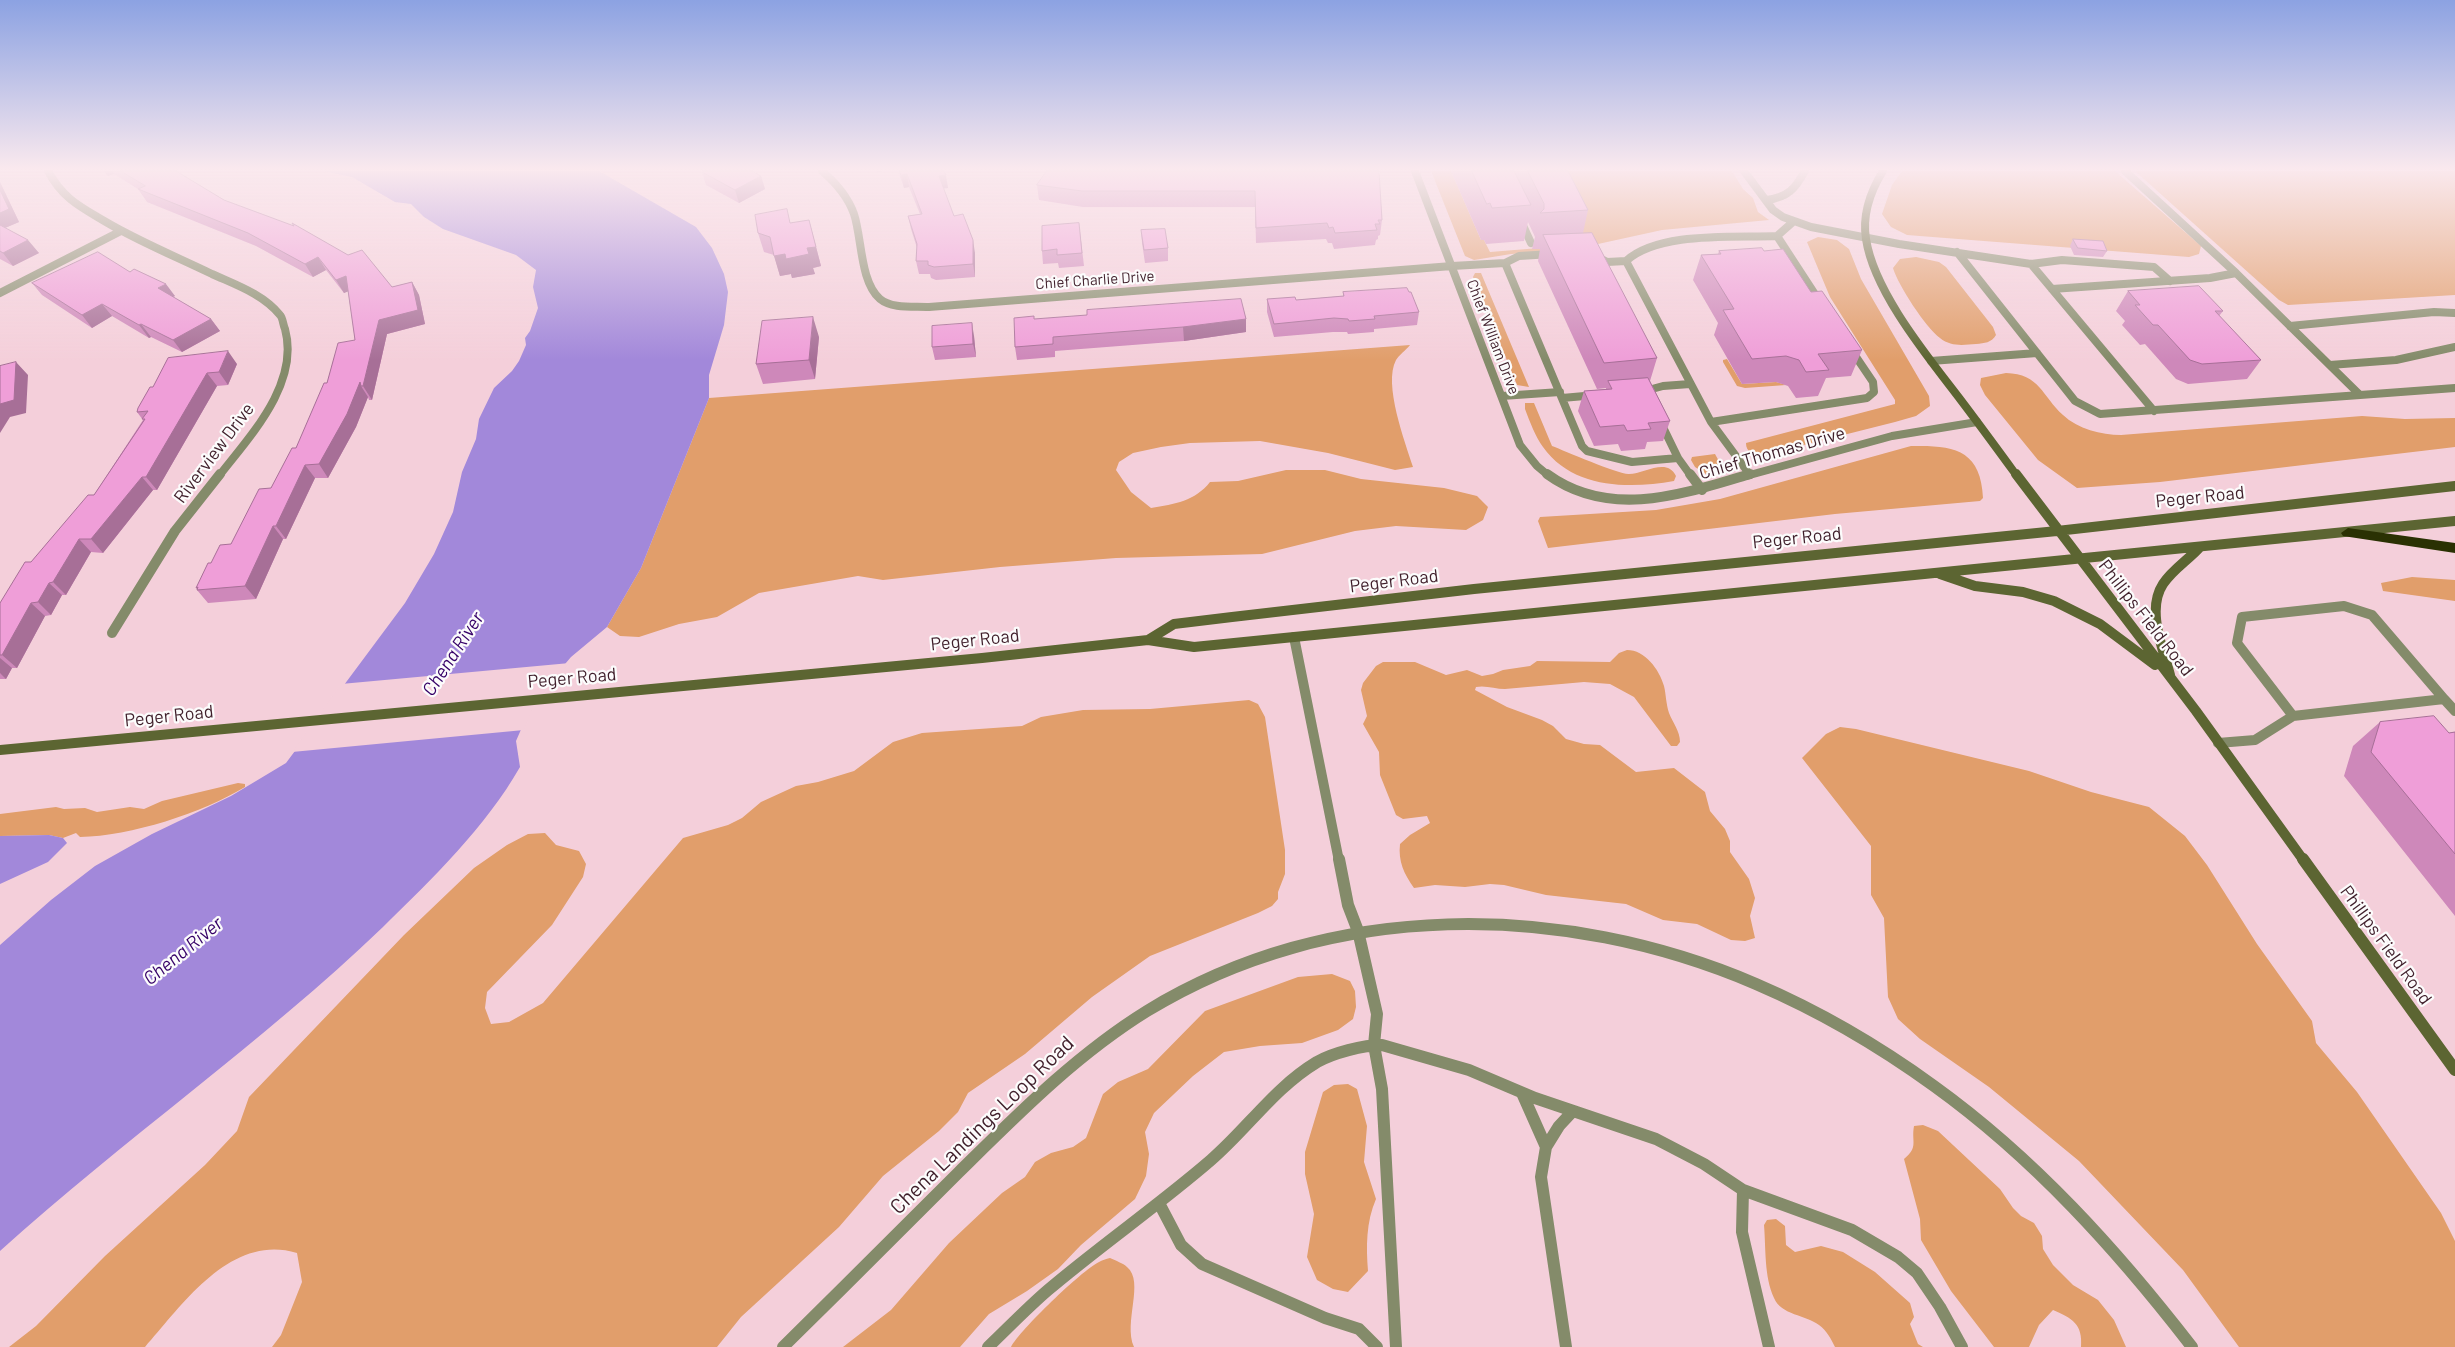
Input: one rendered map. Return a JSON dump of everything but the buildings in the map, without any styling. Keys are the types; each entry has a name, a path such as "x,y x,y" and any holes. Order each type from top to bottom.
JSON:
{"highway":[{"path":"2348,533 2455,548"}],"main road":[{"name":"Phillips Field Road","path":"1865,236 1873,264 1882,283 1931,361 2057,531 2171,678 2455,1070"},
{"name":"Peger Road","path":"1148,640 1174,624 1474,589 2057,531 2455,486"},
{"name":"Peger Road","path":"0,750 1148,640 1194,647 2455,521"},
{"path":"2171,678 2156,617 2156,601 2162,585 2199,548"},
{"path":"1937,572 1979,587 2012,590 2036,595 2061,605 2090,619 2127,641 2171,678"}],"street":[{"path":"0,293 114,234"},
{"name":"Riverview Drive","path":"112,633 175,531 258,426 285,370 288,348 286,328 281,316 256,294 129,234"},
{"name":"Chief Charlie Drive","path":"858,234 870,288 879,298 890,303 929,307 1505,262 1519,256 1561,253"},
{"name":"Chief William Drive","path":"1439,234 1520,444 1528,458 1549,477 1574,491"},
{"path":"1527,234 1531,243"},
{"path":"1626,261 1630,255 1637,251 1678,240 1777,236 1779,234"},
{"path":"1852,234 1899,244 2031,264 2062,260 2154,267 2170,281"},
{"path":"2193,234 2360,394"},
{"path":"1777,236 1825,309"},
{"path":"1587,252 1607,262 1626,261"},
{"path":"1957,252 2075,401 2087,409 2100,414 2455,388"},
{"path":"1626,261 1711,422 1750,475"},
{"path":"1505,262 1582,446 1587,451 1632,462 1678,458"},
{"path":"2031,264 2154,411"},
{"path":"2052,289 2210,278 2236,273"},
{"path":"2290,326 2434,312 2455,313"},
{"path":"1711,422 1867,398 1874,392 1873,382 1846,341"},
{"path":"2330,365 2396,360 2455,347"},
{"path":"1931,361 2037,353"},
{"path":"1650,400 1663,386 1690,384"},
{"path":"1627,393 1650,400 1678,458 1702,490"},
{"path":"1502,396 1609,394"},
{"name":"Chief Thomas Drive","path":"1574,491 1609,500 1628,501 1702,490 1750,475 1914,431 1977,422"},
{"path":"2294,716 2237,643 2242,617 2344,606 2372,615 2455,711"},
{"path":"1294,637 1348,905 1358,931 1377,1014 1374,1045 1382,1089 1396,1347"},
{"path":"2218,743 2256,740 2294,716 2444,699"},
{"name":"Chena Landings Loop Road","path":"783,1347 1039,1093 1090,1049 1164,1000 1210,977 1288,948 1358,931 1456,921 1567,929 1649,947 1716,968 1767,989 1826,1018 1896,1060 1992,1131 2075,1209 2116,1253 2162,1307 2192,1347"},
{"path":"988,1347 1048,1290 1217,1155 1247,1122 1296,1076 1319,1062 1367,1045 1374,1045 1469,1070 1522,1093 1656,1139 1704,1164 1743,1190 1852,1230 1898,1256 1917,1273 1962,1347"},
{"path":"1522,1093 1546,1147"},
{"path":"1566,1347 1541,1177 1546,1147 1559,1126 1574,1111"},
{"path":"1743,1190 1742,1232 1770,1347"},
{"path":"1159,1203 1182,1245 1202,1264 1325,1318 1360,1329 1377,1347"}],"shaded area":[{"path":"1456,234 1478,234 1490,252 1576,245 1570,234 1644,234 1598,244 1591,248 1511,254 1474,260 1465,256"},
{"path":"1905,234 2187,234 2201,246 2199,254 2189,257"},
{"path":"2205,234 2455,234 2455,295 2288,305 2279,300"},
{"path":"1818,237 1837,240 1849,249 1861,279 1929,396 1930,406 1916,416 1895,422 1768,454 1753,453 1748,450 1746,443 1895,404 1895,400 1830,297 1807,242"},
{"path":"1916,257 1939,262 1946,267 1993,327 1996,335 1992,340 1982,343 1957,345 1944,341 1934,333 1913,306 1900,285 1893,268 1900,259"},
{"path":"1475,273 1481,273 1529,387 1517,385 1473,277"},
{"path":"1410,345 1396,360 1392,383 1397,413 1413,467 1395,470 1328,453 1260,441 1190,443 1161,447 1133,453 1119,462 1116,470 1131,492 1151,508 1191,498 1210,482 1238,481 1286,470 1325,470 1361,479 1444,488 1477,496 1488,507 1483,520 1466,530 1396,526 1355,531 1262,554 1116,558 1000,567 883,580 858,576 759,593 717,617 679,624 639,637 620,636 607,627 641,568 709,398"},
{"path":"1727,359 1742,384 1776,382 1786,385 1745,388 1737,386 1723,362 1723,360"},
{"path":"2006,373 2026,377 2033,382 2069,420 2090,430 2106,434 2121,435 2362,416 2405,419 2455,418 2455,447 2160,482 2077,488 2038,460 1985,395 1980,385 1981,378"},
{"path":"1525,403 1534,403 1552,446 1604,467 1629,474 1661,467 1667,468 1672,470 1676,476 1674,481 1657,484 1621,485 1603,483 1570,471 1555,461 1540,443 1525,409"},
{"path":"1911,446 1940,447 1962,453 1977,469 1983,498 1980,501 1835,514 1548,548 1538,521 1540,517 1656,510 1720,499"},
{"path":"1715,454 1720,463 1715,471 1706,474 1695,467 1691,460 1692,457"},
{"path":"2412,577 2455,580 2455,601 2383,591 2381,583"},
{"path":"1627,650 1640,653 1659,673 1664,686 1669,713 1679,734 1680,742 1677,746 1671,746 1634,697 1610,684 1584,682 1505,689 1476,687 1475,690 1507,707 1542,720 1553,726 1566,739 1584,744 1600,745 1636,772 1674,768 1705,792 1710,811 1725,829 1730,841 1730,852 1749,879 1755,898 1750,916 1755,938 1745,941 1731,940 1697,924 1663,920 1626,904 1546,895 1504,885 1490,884 1465,887 1435,885 1414,888 1402,867 1400,844 1410,835 1430,823 1427,816 1403,819 1396,815 1380,775 1379,752 1363,724 1367,716 1361,690 1363,683 1376,666 1383,662 1415,662 1446,675 1467,670 1482,676 1503,670 1530,666 1537,661 1610,662 1619,653"},
{"path":"1249,700 1258,704 1265,717 1285,850 1285,874 1278,892 1278,899 1272,906 1258,913 1150,956 1092,997 1025,1054 968,1093 958,1112 939,1131 883,1176 839,1227 741,1317 717,1347 272,1347 281,1335 302,1282 297,1253 273,1250 251,1253 230,1263 211,1276 192,1293 145,1347 9,1347 36,1326 105,1256 205,1165 237,1131 249,1097 404,935 474,868 507,845 528,834 545,833 556,845 579,851 586,864 583,877 552,925 487,992 485,1008 491,1024 509,1022 543,1003 683,838 728,825 742,818 761,802 796,786 818,782 854,771 893,742 922,733 1022,726 1041,717 1083,710 1150,709"},
{"path":"1840,727 1856,729 2029,771 2091,792 2149,807 2185,836 2207,865 2257,944 2312,1021 2316,1043 2357,1092 2441,1213 2455,1241 2455,1347 2239,1347 2183,1270 2079,1161 1989,1087 1920,1039 1898,1019 1888,997 1884,918 1871,895 1871,846 1802,758 1826,734"},
{"path":"238,783 245,784 245,787 228,797 187,814 143,828 100,836 80,837 76,833 63,838 49,835 0,836 0,814 56,807 64,809 85,808 97,812 130,807 144,809 162,801"},
{"path":"1332,974 1350,981 1355,991 1356,1007 1353,1019 1338,1030 1302,1043 1260,1046 1224,1052 1193,1076 1154,1113 1145,1132 1149,1154 1146,1176 1135,1199 1081,1245 1058,1269 989,1314 960,1347 843,1347 891,1310 949,1243 1002,1193 1025,1177 1035,1162 1051,1153 1073,1147 1086,1138 1103,1094 1118,1082 1148,1069 1205,1011 1298,977"},
{"path":"1348,1084 1357,1089 1367,1126 1364,1162 1376,1199 1370,1217 1368,1235 1368,1271 1348,1292 1333,1289 1317,1280 1307,1257 1314,1214 1305,1174 1305,1152 1323,1092 1334,1085"},
{"path":"1923,1125 1938,1131 2000,1189 2021,1216 2034,1223 2042,1236 2043,1249 2053,1265 2073,1285 2098,1300 2114,1320 2126,1347 2081,1347 2080,1333 2075,1323 2053,1310 2039,1325 2029,1347 1994,1347 1951,1291 1921,1240 1920,1219 1904,1159 1913,1148 1914,1126"},
{"path":"1776,1219 1785,1226 1786,1245 1795,1252 1821,1246 1843,1252 1875,1272 1910,1303 1914,1317 1910,1324 1918,1344 1923,1347 1835,1347 1827,1332 1819,1325 1777,1304 1768,1281 1764,1225 1767,1220"},
{"path":"1110,1258 1121,1263 1132,1274 1134,1292 1131,1337 1134,1347 1011,1347 1038,1315 1066,1288 1090,1268"}],"water":[{"name":"Chena River","path":"457,234 701,234 712,248 724,274 728,292 724,325 709,375 709,398 641,568 607,627 571,657 533,702 516,741 520,767 491,811 457,852 421,890 337,970 290,1011 95,1169 0,1251 0,945 51,900 95,866 152,834 231,796 286,763 405,603 434,554 453,512 462,472 476,439 479,419 494,388 512,371 519,361 526,345 525,338 530,331 538,308 533,287 536,270 516,255"},
{"path":"49,835 63,838 67,843 48,862 0,884 0,836"}],"pier":[{"path":"570,663 535,703 524,730 292,752 341,684"}]}
